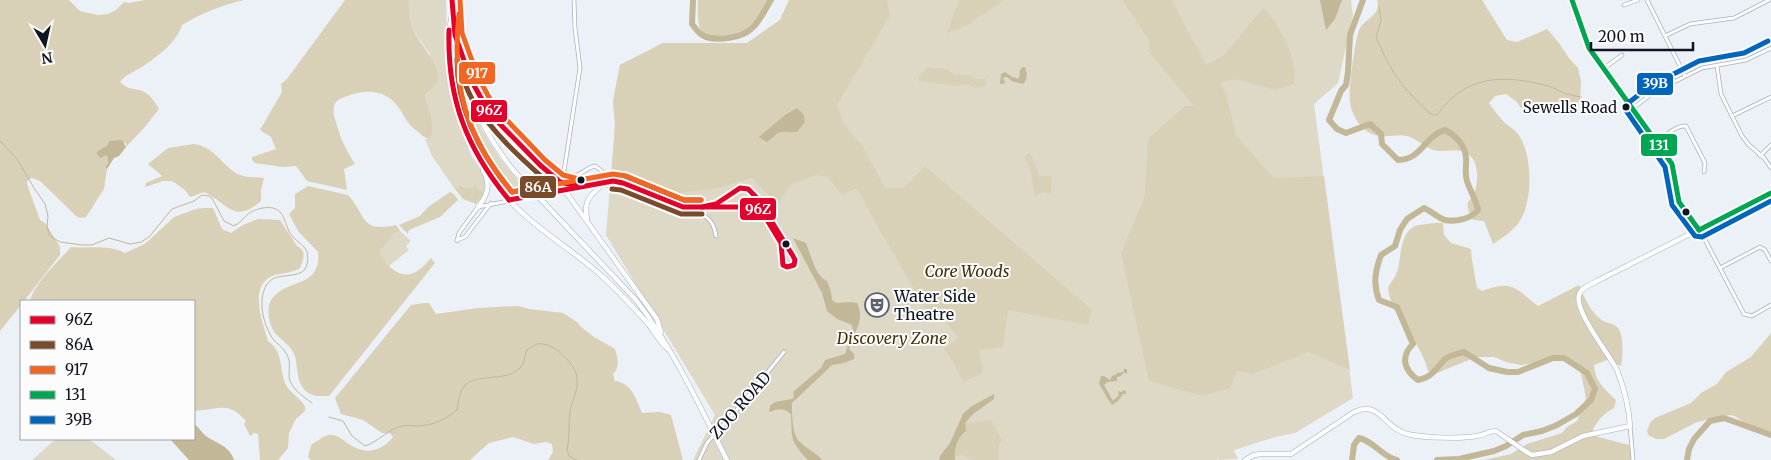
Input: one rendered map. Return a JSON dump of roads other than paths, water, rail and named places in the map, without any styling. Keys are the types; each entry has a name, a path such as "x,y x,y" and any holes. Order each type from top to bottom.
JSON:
{"main road":[{"path":"452,0 454,35 461,68 474,107 489,137 501,155 636,300 663,338 727,460"},
{"path":"452,13 449,32 452,89 460,118 472,149 488,180 488,190 484,200 478,207"},
{"path":"454,35 463,54 471,80 482,101 496,120 564,191 657,319 663,338"},
{"path":"472,149 509,200 540,229 602,276 639,314 661,344 669,350"},
{"path":"540,165 566,185 590,186"},
{"path":"587,223 588,198 604,184"},
{"path":"1245,460 1254,455 1261,454 1291,454 1362,408 1373,410 1396,430 1408,434 1458,437 1477,436 1494,431 1532,455 1551,452 1583,436 1630,426 1628,406 1617,371 1582,312 1578,296 1580,292 1587,286 1771,193"}],"street":[{"path":"574,0 574,28 580,68 564,171 569,177 573,177 595,166 602,171 604,184"},
{"path":"1572,0 1587,45 1672,164 1679,202 1698,230 1745,315 1752,316 1771,305"},
{"path":"1624,5 1638,0"},
{"path":"1646,0 1685,76"},
{"path":"1665,36 1690,24 1734,18 1769,0"},
{"path":"1632,109 1654,92 1702,68 1746,60 1771,48"},
{"path":"1603,69 1622,55"},
{"path":"1717,66 1721,94 1745,141 1771,168"},
{"path":"1732,116 1771,97"},
{"path":"1657,143 1676,129 1683,125 1686,126 1704,163 1704,172"},
{"path":"1760,156 1771,145"},
{"path":"492,203 465,236 457,241 459,233 478,207 492,203 604,184 609,186 631,186 701,214 713,224 716,236"},
{"path":"1720,268 1758,247 1765,250 1771,261"},
{"name":"ZOO ROAD","path":"699,460 704,447 784,352"},
{"path":"1630,426 1633,460"}],"waterway":[{"path":"693,0 692,24 701,35 717,39 736,37 747,32 757,23 771,0"},
{"path":"1363,0 1350,35 1346,85 1341,91 1329,120 1337,129 1346,133 1370,124 1381,134 1382,144 1398,160 1413,156 1438,133 1445,130 1449,132 1464,148 1466,178 1478,210 1467,218 1449,221 1424,208 1407,219 1400,230 1395,246 1381,255 1377,267 1377,294 1379,300 1397,307 1413,344 1405,358 1409,372 1418,380 1423,379 1436,370 1448,357 1464,352 1489,368 1507,372 1518,372 1553,358 1564,358 1587,373 1595,389 1591,400 1576,414 1557,425 1542,431 1523,435 1494,451 1459,459 1437,460"},
{"path":"1379,6 1381,20 1376,37 1385,56 1405,87 1432,114 1437,115 1459,92 1472,85 1499,79 1547,86 1581,97"},
{"path":"0,141 17,159 45,204 48,216 47,227 50,236 60,242 92,245 109,238 130,244 141,242 149,237 172,209 194,201 202,195 212,198 224,221 234,226 255,210 273,208 280,212 292,236 306,250 307,264 301,272 278,277 269,282 263,295 262,310 269,333 288,356 291,384 312,403"},
{"path":"329,417 343,421 352,436 365,446 397,428 434,423 457,410 461,393 467,383 514,373 520,368 527,350 537,344 543,344 556,349 562,354 572,366 577,377 576,390 570,411 567,450 569,456 577,460"},
{"path":"1687,460 1689,449 1694,439 1710,421 1724,418 1771,435"},
{"path":"1352,460 1354,445 1359,438 1369,442 1387,456 1397,460"}],"place":[{"name":"Sewells Road","path":"1626,107"},
{"name":"Water Side Theatre","path":"877,305"}],"park label":[{"name":"Core Woods","path":"967,271"},
{"name":"Discovery Zone","path":"892,338"}]}
